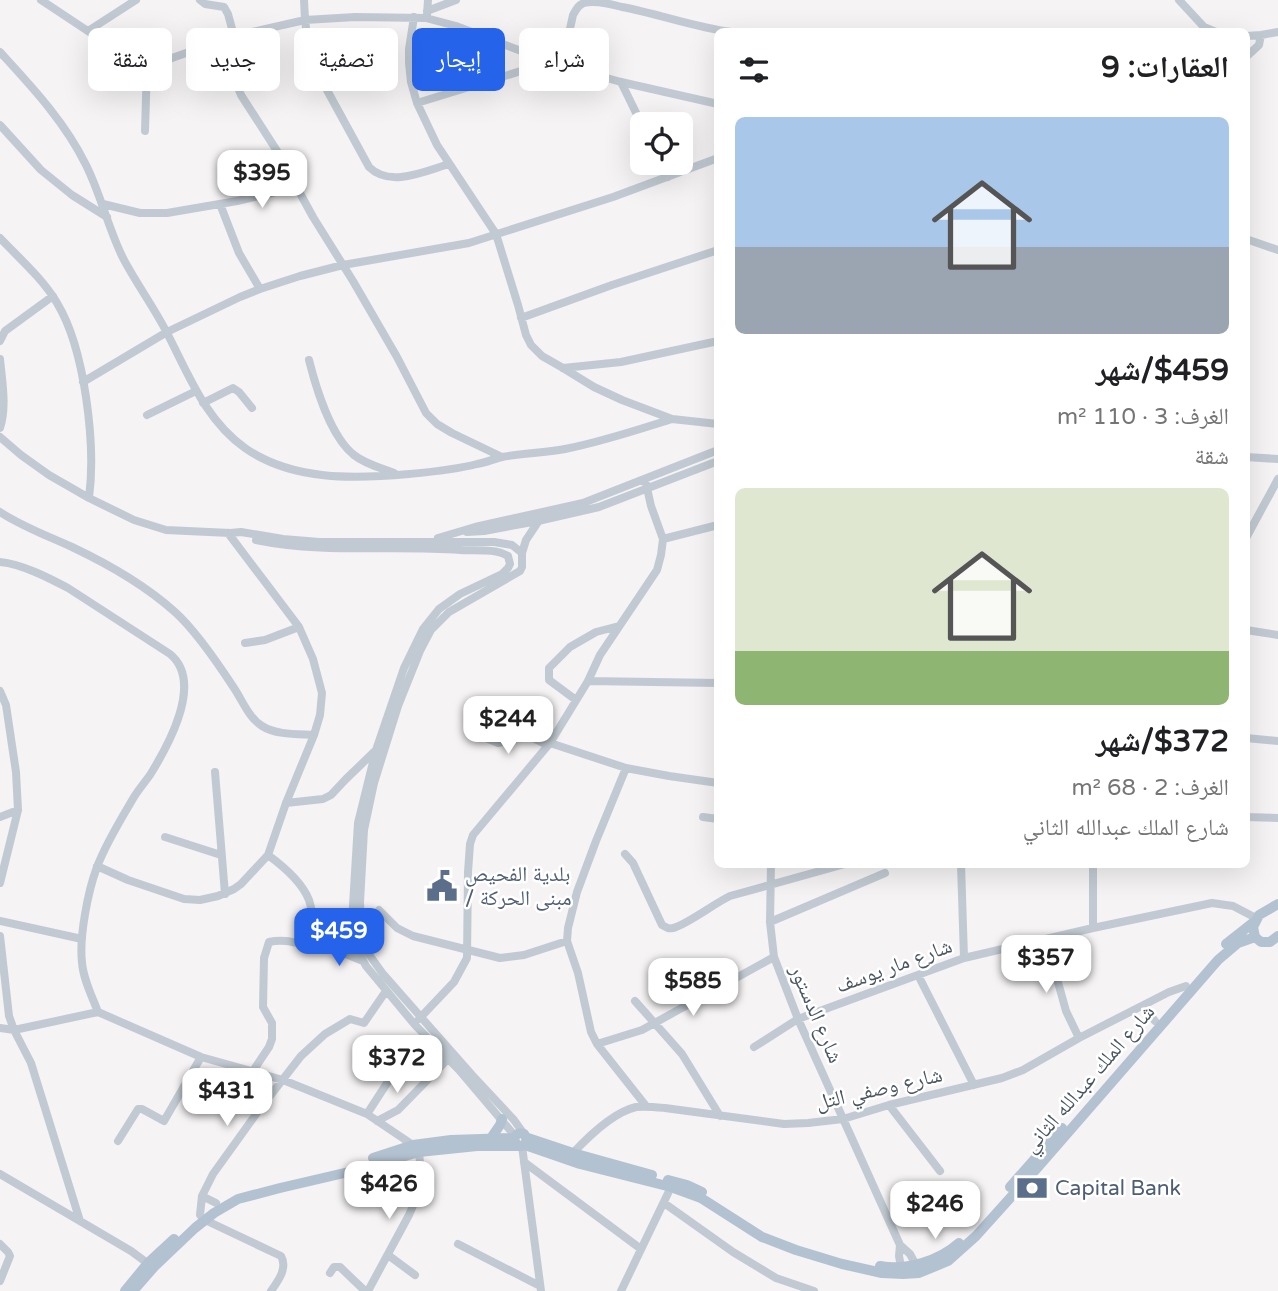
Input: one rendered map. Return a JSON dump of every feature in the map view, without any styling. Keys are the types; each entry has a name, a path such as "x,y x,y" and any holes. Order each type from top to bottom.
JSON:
{"main road":[{"name":"شارع الملك عبدالله الثاني","path":"917,1268 945,1254 972,1231 1186,986 1226,944 1277,904"},
{"path":"1255,920 1255,937 1261,942 1275,942"},
{"name":"شارع الملك عبدالله الثاني","path":"202,1217 246,1197 353,1171 416,1149 521,1140 580,1164 671,1187 701,1198 762,1237 853,1267 882,1273 948,1261 968,1245 1219,960 1238,943 1255,937"},
{"path":"491,1138 502,1119"},
{"name":"شارع الملك عبدالله الثاني","path":"125,1291 216,1203 236,1194 451,1140 491,1138 521,1140 687,1185 716,1199 764,1231 797,1245 902,1270"},
{"name":"شارع الملك عبدالله الثاني","path":"134,1291 155,1261"}],"street":[{"path":"41,0 88,31"},
{"path":"93,28 136,0"},
{"path":"200,0 205,4 224,8 232,28"},
{"path":"304,0 309,51 316,70 369,167 380,175 400,177 449,164"},
{"path":"427,14 428,0"},
{"path":"270,28 335,17 414,17 456,0"},
{"path":"1179,0 1206,28"},
{"path":"570,28 577,8 586,2 609,4 714,29"},
{"path":"427,14 519,50"},
{"path":"414,17 408,63 417,103 437,145 496,234 531,345 542,356 594,387 622,400 672,419 714,424"},
{"path":"1250,36 1278,32"},
{"path":"1250,53 1259,45 1261,35"},
{"path":"0,52 70,136 85,163 124,258 167,332 203,403 229,435 259,457 289,469 323,476 400,475 565,449 672,419"},
{"path":"417,103 519,72"},
{"path":"609,79 714,103"},
{"path":"621,82 636,112"},
{"path":"145,131 146,91"},
{"path":"239,91 397,357 426,413 452,433 503,457"},
{"path":"0,125 41,170 72,195 107,217"},
{"path":"83,382 167,332 260,289 343,265 469,243 613,197 714,160"},
{"path":"103,204 140,213 167,214 297,187"},
{"path":"220,204 239,253 260,289"},
{"path":"0,238 53,296 74,343 83,382 90,446 89,498"},
{"path":"1250,240 1278,250"},
{"path":"521,318 714,251"},
{"path":"0,341 5,331 53,296"},
{"path":"563,368 621,362 714,342"},
{"path":"0,359 3,419 0,428"},
{"path":"309,360 326,413 348,449 365,462 400,475"},
{"path":"203,403 233,388 252,408"},
{"path":"147,415 196,391"},
{"path":"0,437 49,475 89,498 134,520 166,530 241,532 283,539 328,542 506,543 522,553"},
{"path":"460,532 538,522 599,507 714,452"},
{"path":"1250,457 1278,459"},
{"path":"431,544 483,525 583,503 714,462"},
{"path":"1250,530 1278,479"},
{"path":"415,1025 458,977 466,963 468,872 472,835 549,744 600,655 657,570 663,539 646,484"},
{"path":"0,513 103,563 159,598 190,628 261,726 279,732 314,735"},
{"path":"521,1140 415,1025 363,961 355,946 353,934 354,872 358,823 376,750 431,630 455,608 516,575 522,567 526,540 538,522"},
{"path":"663,539 714,526"},
{"path":"97,866 128,880 192,900 225,894 241,884 268,855 314,735 322,705 322,693 313,659 299,627 229,533"},
{"path":"431,544 506,554 509,564 502,574 460,594 439,609 414,645 404,668 386,729 364,830 360,933 368,953 383,974 514,1119 521,1140 540,1289"},
{"path":"0,562 15,565 68,588 170,654 183,671 184,690 174,731 97,866 89,897 82,939 82,962 99,1012"},
{"path":"576,700 550,680 549,668 570,647 596,632 619,626"},
{"path":"245,643 265,640 299,627"},
{"path":"1250,632 1278,635"},
{"path":"587,681 714,683"},
{"path":"0,691 6,705 16,772 18,810 0,883"},
{"path":"479,735 502,743 513,734 521,733 626,768 714,782"},
{"path":"1250,738 1278,741"},
{"path":"286,803 323,799 331,795 376,750"},
{"path":"626,768 577,892 567,941 578,973 588,1022 597,1044 646,1106"},
{"path":"215,772 225,894"},
{"path":"0,817 18,810"},
{"path":"703,817 714,818"},
{"path":"1250,817 1278,818"},
{"path":"166,838 221,855"},
{"path":"625,854 633,863 662,925 667,928 677,927 730,896 830,868"},
{"path":"268,855 283,866 303,890 321,944 363,961"},
{"name":"شارع الدستور","path":"771,868 770,922 774,957 900,1245 911,1254 917,1268"},
{"path":"961,868 964,958"},
{"path":"1093,868 1093,928"},
{"path":"770,922 885,873"},
{"name":"شارع مار يوسف","path":"754,1047 799,1019 964,958 1212,902 1233,906 1255,920"},
{"path":"379,910 405,933 500,958 524,955 567,941"},
{"path":"0,921 82,939"},
{"path":"0,936 9,1016 31,1063 80,1221"},
{"path":"1046,939 1066,1011 1079,1038"},
{"path":"253,1071 272,1039 272,1023 263,1007 264,958 269,942 284,940 326,946"},
{"path":"597,1044 656,1024 774,957"},
{"path":"918,975 974,1085"},
{"name":"شارع وصفي التل","path":"573,1153 617,1116 629,1109 646,1106 783,1124 808,1124 843,1119 1002,1078 1169,992 1186,986"},
{"path":"271,1291 283,1267 281,1256 202,1217 202,1196 222,1161 300,1056 325,1034 349,1019 365,1023 386,991"},
{"path":"635,1001 682,1054 720,1116"},
{"path":"1143,1006 1154,1021"},
{"path":"0,1028 14,1030 99,1012 201,1057 284,1080 367,1114 416,1149 421,1174 419,1192 366,1291 341,1267 334,1267 330,1273"},
{"path":"118,1141 138,1109 160,1120 166,1119 201,1057"},
{"path":"377,1121 398,1110 448,1059"},
{"path":"367,1114 402,1060"},
{"path":"889,1105 940,1171"},
{"path":"389,1129 398,1110"},
{"path":"524,1162 641,1249"},
{"path":"0,1174 131,1251 155,1261"},
{"path":"621,1291 671,1187"},
{"path":"60,1209 70,1193"},
{"path":"202,1196 216,1203"},
{"path":"664,1203 733,1252 776,1278 814,1291"},
{"path":"0,1244 10,1256 0,1281"},
{"path":"458,1244 540,1289"},
{"name":"شارع الدستور","path":"900,1245 902,1270"},
{"path":"387,1255 415,1275"}],"place":[{"name":"بلدية الفحيص / مبنى الحركة","path":"442,886"},
{"name":"Capital Bank","path":"1032,1188"}]}
